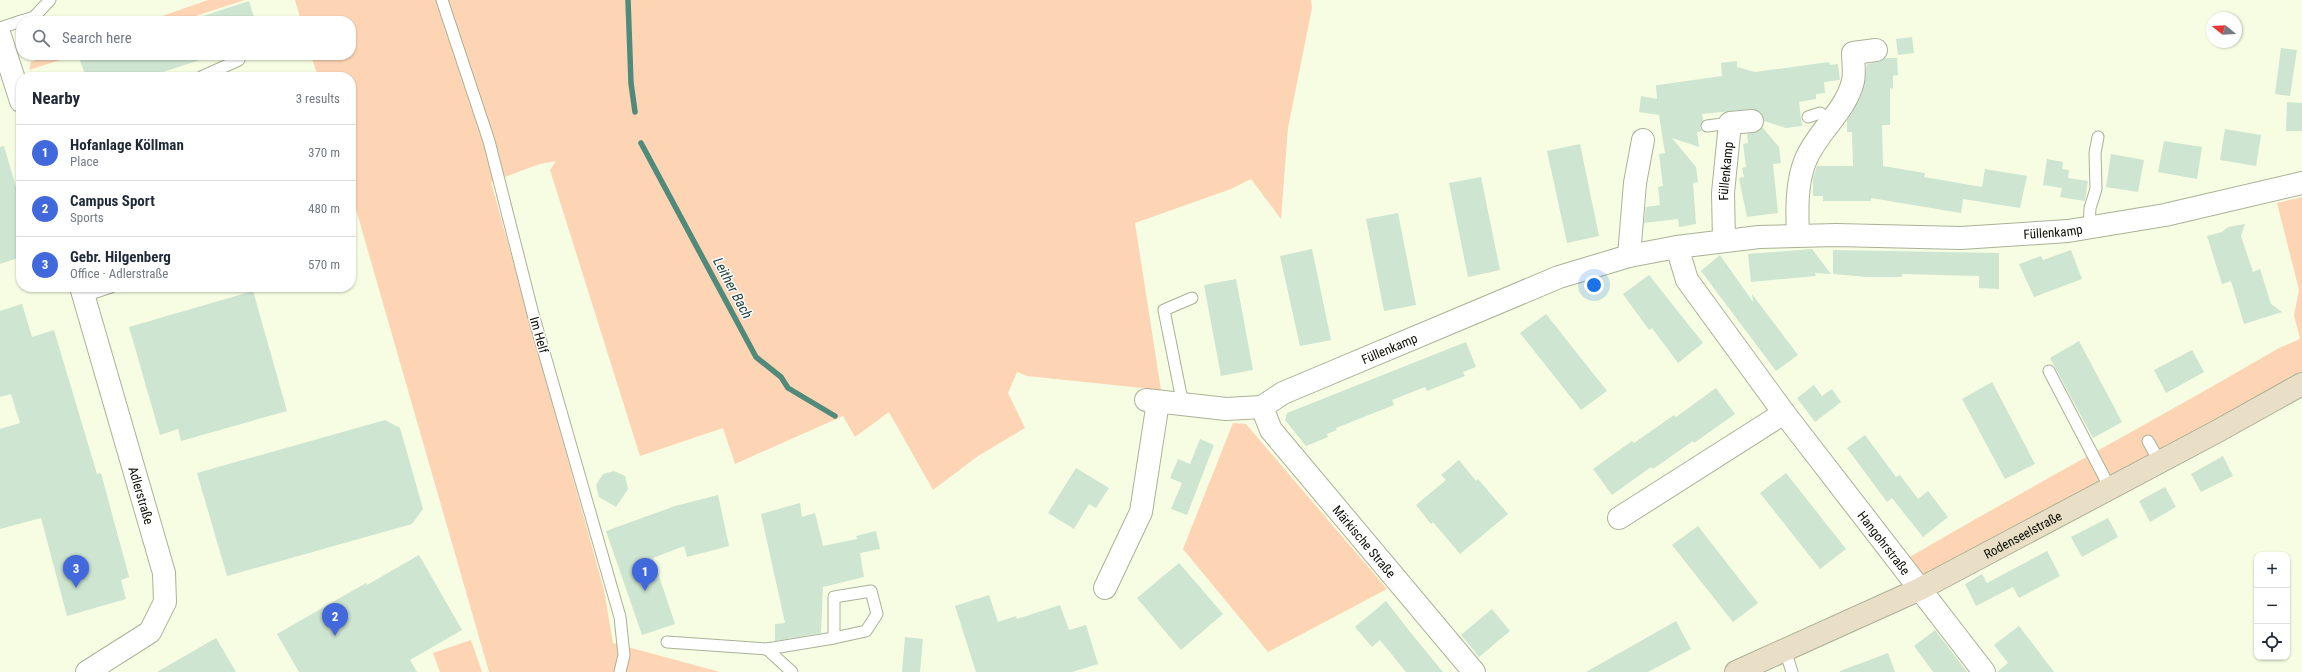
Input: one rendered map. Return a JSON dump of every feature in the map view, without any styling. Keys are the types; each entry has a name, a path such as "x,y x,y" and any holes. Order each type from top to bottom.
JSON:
{"main road":[{"name":"Rodenseelstraße","path":"1736,672 1920,589 2302,384"}],"street":[{"path":"0,36 12,90"},
{"path":"1798,235 1799,189 1805,160 1831,120 1846,101 1854,79 1853,53 1876,50"},
{"name":"Füllenkamp","path":"1724,240 1723,193 1730,124 1752,122"},
{"path":"1629,256 1635,183 1643,140"},
{"name":"Füllenkamp","path":"1262,407 1283,393 1465,315 1559,277 1629,256 1724,240 1798,235 1961,238 2068,231 2165,215 2302,183"},
{"name":"Hangohrstraße","path":"1677,247 1687,280 1784,414 1984,672"},
{"name":"Adlerstraße","path":"83,292 164,574 165,602 150,632 87,672"},
{"path":"1106,588 1141,512 1152,401 1226,409 1262,407"},
{"name":"Märkische Straße","path":"1262,407 1271,430 1474,672"},
{"path":"1619,518 1784,414"}],"lane":[{"path":"35,16 50,0"},
{"name":"Im Helf","path":"442,0 489,141 533,314 620,617 624,655 620,672"},
{"path":"0,28 16,23"},
{"path":"212,72 239,60"},
{"path":"1808,117 1820,113 1831,120"},
{"path":"1708,126 1730,124"},
{"path":"2089,227 2090,208 2096,189 2096,153 2098,137"},
{"path":"1183,405 1164,310 1192,298"},
{"path":"2049,371 2110,488"},
{"path":"2148,441 2159,461"},
{"path":"667,642 768,649 834,638 866,631 877,614 871,591 834,597 834,638"},
{"path":"768,649 792,672"},
{"path":"1785,650 1792,672"}],"shaded area":[{"path":"208,0 245,0 195,16 162,16"},
{"path":"295,0 1311,0 1312,8 1288,128 1281,219 1251,179 1231,189 1135,223 1161,390 1027,376 1017,372 1008,393 1025,428 978,456 933,490 889,412 855,437 843,416 735,464 723,428 640,456 550,170 556,161 540,164 491,182 604,590 613,643 720,672 489,672 356,209 356,72 316,72 313,60 356,60 356,16 300,16"},
{"path":"37,60 60,60 29,70 31,62"},
{"path":"2302,197 2302,380 1921,586 1908,558 2279,348 2300,339 2294,315 2299,290 2277,203"},
{"path":"1233,423 1246,424 1387,589 1268,652 1183,549"},
{"path":"471,640 482,672 440,672 433,653"}],"building":[{"path":"249,1 254,16 203,16"},
{"path":"1912,37 1914,53 1898,55 1896,39"},
{"path":"2281,48 2297,50 2290,96 2275,94"},
{"path":"1885,58 1897,58 1898,75 1893,76 1893,89 1890,88 1890,125 1882,125 1883,166 1925,173 1924,177 1982,187 1985,169 2027,176 2020,208 1963,199 1961,213 1871,198 1871,201 1823,201 1823,196 1813,196 1813,178 1817,166 1853,166 1852,132 1847,132 1847,120 1861,96 1867,64 1878,62"},
{"path":"80,60 200,60 163,72 84,72"},
{"path":"1737,61 1737,67 1755,72 1829,62 1830,65 1838,64 1840,80 1824,82 1825,93 1816,94 1816,99 1799,102 1802,126 1786,128 1764,121 1762,114 1751,109 1702,114 1703,120 1700,127 1702,131 1697,132 1699,147 1672,138 1696,167 1698,182 1693,183 1696,224 1679,227 1678,219 1644,223 1646,207 1660,205 1658,187 1663,186 1659,154 1665,153 1659,115 1639,112 1641,96 1657,99 1656,85 1722,76 1721,63"},
{"path":"2287,102 2302,103 2302,131 2286,131"},
{"path":"1762,127 1779,147 1781,163 1773,164 1778,213 1747,217 1739,178 1744,177 1742,168 1746,167 1743,144 1748,143 1747,134 1759,131"},
{"path":"2225,129 2261,135 2256,166 2220,160"},
{"path":"2164,141 2202,147 2197,179 2158,172"},
{"path":"1580,144 1599,236 1567,243 1547,151"},
{"path":"4,146 16,187 16,259 0,264 0,147"},
{"path":"2111,154 2144,160 2138,192 2106,187"},
{"path":"2047,159 2063,162 2062,169 2069,170 2068,178 2088,181 2085,201 2060,197 2062,188 2043,185"},
{"path":"1481,177 1500,270 1468,277 1449,183"},
{"path":"1398,213 1416,305 1384,311 1366,219"},
{"path":"2245,224 2241,236 2253,272 2260,269 2271,304 2282,312 2244,324 2231,281 2222,284 2207,236 2222,232 2228,227"},
{"path":"1312,249 1331,340 1300,346 1280,256"},
{"path":"1812,249 1831,274 1815,273 1816,276 1751,282 1748,254"},
{"path":"1833,250 1999,253 1999,289 1979,288 1979,276 1902,274 1902,277 1867,277 1833,274"},
{"path":"2071,250 2082,279 2034,297 2019,264 2041,256 2043,260"},
{"path":"1720,255 1753,302 1752,294 1798,355 1776,371 1701,271"},
{"path":"1649,275 1703,343 1678,363 1652,328 1649,330 1623,294"},
{"path":"1236,279 1253,370 1221,376 1204,285"},
{"path":"253,292 287,411 181,441 178,429 160,435 129,327"},
{"path":"22,304 32,337 54,330 97,474 101,473 129,577 121,580 126,599 67,616 41,518 0,529 0,429 20,423 11,394 0,397 0,311"},
{"path":"1546,314 1607,391 1581,410 1520,333"},
{"path":"2079,341 2122,422 2093,438 2050,358"},
{"path":"1466,342 1476,367 1463,372 1465,376 1427,391 1425,387 1392,400 1394,405 1336,428 1337,430 1327,434 1328,437 1306,446 1285,420 1287,413"},
{"path":"2192,350 2204,372 2166,393 2154,370"},
{"path":"1992,382 2035,464 2005,479 1962,399"},
{"path":"1814,385 1822,396 1832,389 1841,402 1815,422 1797,398"},
{"path":"1716,388 1735,414 1694,443 1693,441 1653,469 1651,467 1612,495 1593,469 1632,441 1634,443 1674,415 1676,417"},
{"path":"385,420 400,428 423,509 412,524 227,576 197,473"},
{"path":"1865,435 1896,477 1900,475 1918,499 1928,491 1948,517 1923,537 1892,498 1887,502 1847,448"},
{"path":"1200,439 1214,445 1187,515 1171,509 1182,483 1170,478 1178,459 1190,464"},
{"path":"2223,456 2233,476 2201,492 2191,474"},
{"path":"1459,460 1476,481 1478,479 1508,514 1460,554 1433,522 1431,524 1416,505 1446,480 1441,475"},
{"path":"1076,468 1109,488 1096,508 1089,504 1074,529 1048,513"},
{"path":"614,471 625,476 628,489 616,507 599,497 596,485 603,474"},
{"path":"1786,473 1846,549 1820,569 1760,493"},
{"path":"2165,487 2176,507 2150,522 2139,501"},
{"path":"718,495 729,546 687,557 684,546 653,558 675,624 642,635 606,531 675,506"},
{"path":"800,503 802,517 815,513 823,546 857,539 856,536 876,531 880,549 860,553 864,577 823,587 821,633 775,641 775,624 785,623 761,514"},
{"path":"2108,518 2118,537 2082,557 2071,537"},
{"path":"1698,526 1758,603 1733,622 1672,545"},
{"path":"2047,551 2060,576 2019,598 2013,587 1976,606 1965,584 1982,574 1987,583"},
{"path":"419,555 462,630 410,660 417,672 299,672 277,634 366,583 367,585"},
{"path":"1179,563 1223,614 1181,650 1137,598"},
{"path":"989,595 998,622 1016,616 1017,619 1060,605 1069,630 1086,625 1098,664 1072,672 976,672 955,606"},
{"path":"1386,601 1443,672 1406,672 1380,640 1372,647 1355,627"},
{"path":"1492,609 1510,631 1479,657 1461,635"},
{"path":"1676,621 1691,649 1648,672 1586,672"},
{"path":"2019,626 2054,672 1997,672 2008,663 1994,645"},
{"path":"1935,630 1967,672 1933,672 1914,646"},
{"path":"905,637 923,639 920,672 902,672"},
{"path":"216,638 236,672 157,672"},
{"path":"1888,653 1895,672 1840,672 1840,671"}],"waterway":[{"name":"Leither Bach","path":"628,0 631,83 635,112"},
{"name":"Leither Bach","path":"641,143 756,357 781,377 788,388 835,416"}],"place":[{"name":"Gebr. Hilgenberg","path":"76,588"},
{"name":"Hofanlage Köllman","path":"645,591"},
{"name":"Campus Sport","path":"335,636"}]}
